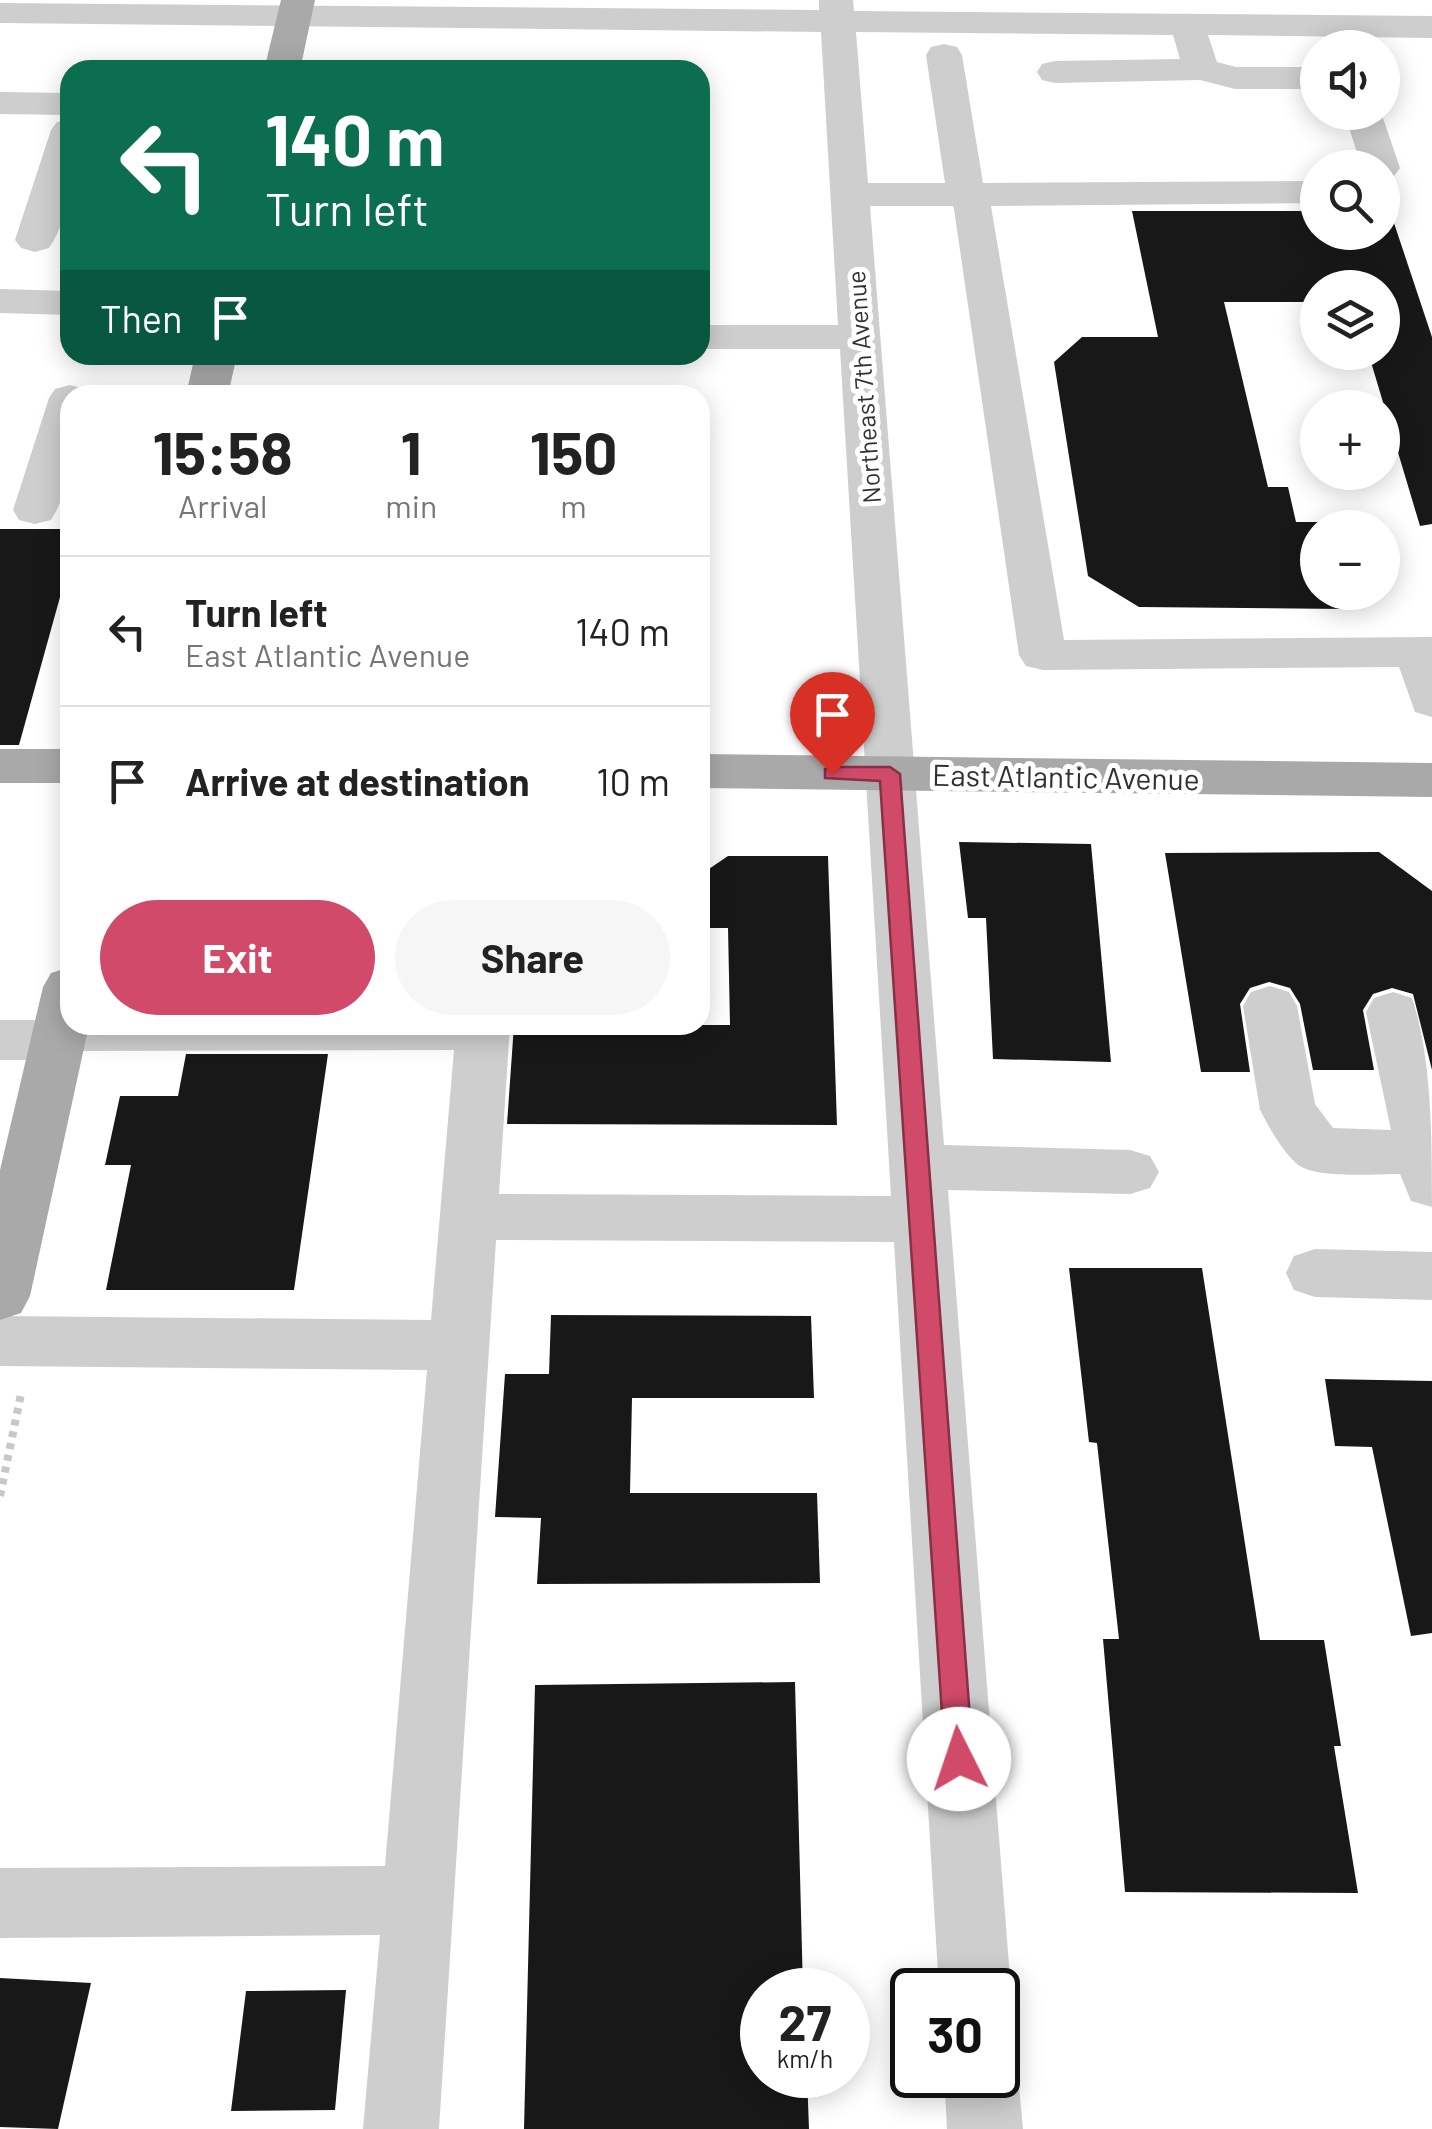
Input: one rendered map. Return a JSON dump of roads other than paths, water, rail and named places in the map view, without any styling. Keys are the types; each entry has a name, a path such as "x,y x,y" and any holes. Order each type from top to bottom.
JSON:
{"main road":[{"path":"284,60 296,7"},
{"path":"0,766 60,766"},
{"name":"East Atlantic Avenue","path":"710,772 1432,780"},
{"path":"0,1296 8,1223 60,1028"}],"street":[{"path":"0,13 296,7 1105,12 1187,24 1432,26"},
{"name":"Northeast 7th Avenue","path":"837,10 973,1968"},
{"path":"1187,24 1201,69"},
{"path":"944,55 961,175 974,210 1043,655 1426,652 1432,701"},
{"path":"1055,72 1201,69 1236,78 1300,78"},
{"path":"0,103 60,104"},
{"path":"35,240 60,161"},
{"path":"850,195 1300,192"},
{"path":"0,301 60,303"},
{"path":"710,337 859,336"},
{"path":"35,509 60,428"},
{"path":"1270,1006 1288,1110 1318,1150 1429,1166 1393,1012"},
{"path":"0,1040 60,1021"},
{"path":"401,2129 481,1035"},
{"path":"468,1217 919,1193 1130,1172"},
{"path":"1315,1273 1432,1276"},
{"path":"0,1341 458,1345"},
{"path":"0,1903 418,1900"},
{"path":"983,2098 985,2129"}]}
